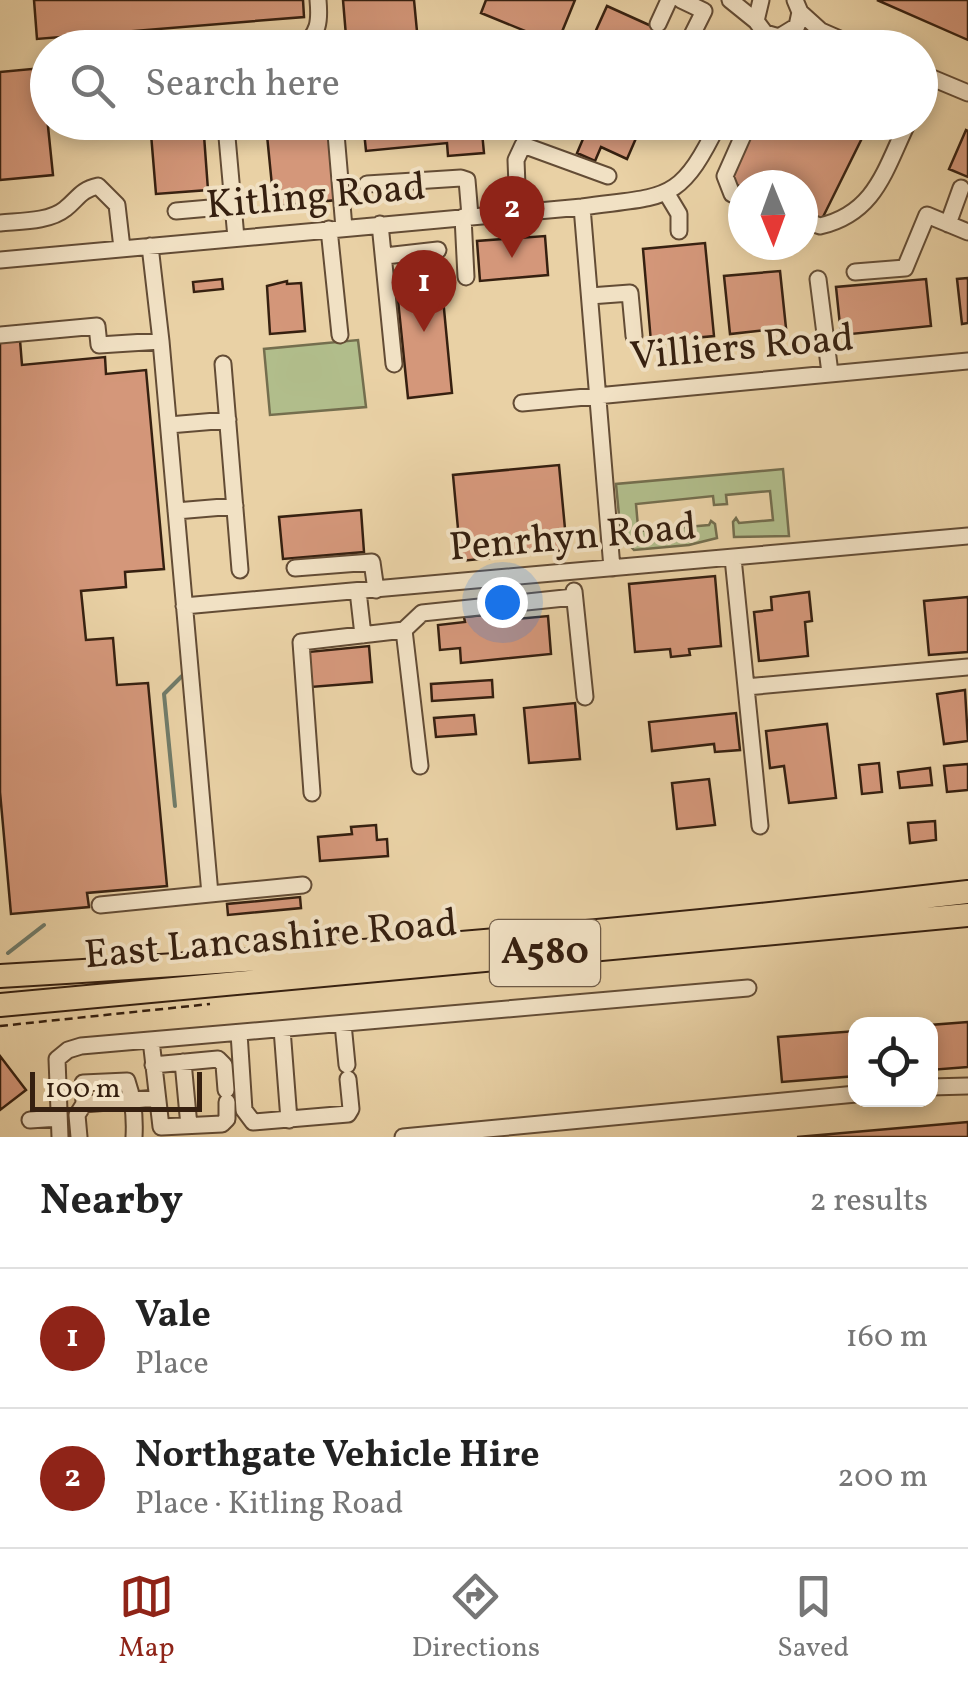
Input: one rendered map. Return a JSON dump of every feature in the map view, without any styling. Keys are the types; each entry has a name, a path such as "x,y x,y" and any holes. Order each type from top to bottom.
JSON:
{"highway":[{"name":"East Lancashire Road","path":"0,976 390,951 722,921 968,892"},
{"name":"East Lancashire Road","path":"0,1006 968,915"}],"street":[{"path":"316,30 320,22 318,0"},
{"path":"658,24 669,0"},
{"path":"683,0 704,11 695,30"},
{"path":"734,2 761,0 758,30"},
{"path":"734,2 758,24 774,30"},
{"path":"787,30 797,6 821,30"},
{"path":"938,80 968,93"},
{"path":"227,140 236,238"},
{"path":"336,140 340,336"},
{"path":"680,230 678,214 666,194 684,182 710,140"},
{"path":"728,184 725,176 741,140"},
{"path":"818,225 864,206 899,140"},
{"path":"518,212 516,160 523,144 608,176"},
{"path":"368,184 467,180 466,278"},
{"path":"0,223 50,216 64,210 84,190 98,186 118,206 122,248"},
{"path":"948,224 962,188"},
{"name":"Kitling Road","path":"0,260 582,207 666,194"},
{"path":"176,211 233,206"},
{"path":"582,207 612,568"},
{"path":"854,272 906,268 926,215 968,232"},
{"path":"380,224 394,364"},
{"path":"150,246 210,894"},
{"path":"385,256 438,250"},
{"path":"818,278 830,373"},
{"path":"590,296 630,293 634,336"},
{"path":"0,335 97,326 98,345 161,341"},
{"name":"Villiers Road","path":"522,403 968,361"},
{"path":"224,364 240,570"},
{"path":"169,426 228,420"},
{"path":"176,511 234,506"},
{"name":"Penrhyn Road","path":"184,606 968,536"},
{"path":"733,558 760,826"},
{"path":"296,568 372,562 376,590"},
{"path":"571,572 585,697"},
{"path":"358,591 363,634"},
{"path":"312,793 302,642 404,630 422,613 574,597"},
{"path":"404,630 420,766"},
{"path":"746,687 968,668"},
{"path":"100,905 303,885"},
{"path":"0,994 75,988 122,992"},
{"path":"60,1137 56,1068 60,1054 81,1046 748,988"},
{"path":"239,1032 248,1117 262,1122 289,1120 348,1114 351,1110 342,1024"},
{"path":"282,1029 289,1120"},
{"path":"150,1040 156,1098 161,1127 222,1124 227,1119 222,1060 153,1065"},
{"path":"183,1062 188,1126"},
{"path":"938,1087 968,1086"},
{"path":"403,1137 848,1095"},
{"path":"79,1137 77,1115 84,1104 156,1098"},
{"path":"132,1100 134,1137"},
{"path":"30,1120 59,1118"}],"green space":[{"path":"358,340 366,407 270,415 264,349"},
{"path":"783,469 789,536 734,537 736,518 739,523 773,520 770,491 726,495 727,504 714,505 713,496 636,504 641,531 709,525 711,521 717,538 634,550 621,536 616,484"}],"building":[{"path":"34,0 303,0 304,17 146,30 36,30"},
{"path":"343,0 414,0 417,30 346,30"},
{"path":"486,0 575,0 563,30 523,30 481,13"},
{"path":"877,0 968,0 968,40"},
{"path":"607,6 660,30 596,30"},
{"path":"30,69 30,140 49,140 53,175 0,180 0,72"},
{"path":"968,131 968,177 949,169"},
{"path":"152,140 204,140 208,190 156,194"},
{"path":"267,140 332,140 337,200 274,206"},
{"path":"365,140 483,140 484,153 448,156 447,143 366,151"},
{"path":"583,140 635,140 627,159 601,147 595,161 577,153"},
{"path":"746,140 861,140 820,223 818,170 731,170"},
{"path":"545,236 548,275 480,281 477,241"},
{"path":"705,243 714,336 651,342 643,249"},
{"path":"440,267 452,393 408,398 395,271"},
{"path":"780,271 786,328 730,334 724,276"},
{"path":"968,278 968,323 962,324 957,279"},
{"path":"222,279 223,289 194,292 193,282"},
{"path":"926,279 931,326 841,335 836,287"},
{"path":"287,281 301,283 305,331 270,334 267,286"},
{"path":"20,340 22,365 105,357 106,374 146,370 164,569 125,572 126,587 81,591 86,640 113,638 117,685 148,683 167,886 87,893 89,907 11,914 0,792 0,342"},
{"path":"559,465 567,550 461,561 453,475"},
{"path":"361,510 364,552 283,559 279,517"},
{"path":"715,576 721,646 689,649 690,655 671,657 670,649 635,652 629,584"},
{"path":"809,592 812,621 805,622 808,656 759,661 754,612 772,610 771,597"},
{"path":"968,597 968,652 929,655 924,601"},
{"path":"495,614 496,621 548,616 551,654 461,663 460,648 440,650 438,625"},
{"path":"369,646 372,682 311,687 308,652"},
{"path":"492,680 493,697 432,701 431,684"},
{"path":"965,690 968,741 944,744 937,694"},
{"path":"575,703 580,759 529,763 524,708"},
{"path":"736,713 740,750 715,752 714,744 652,751 649,722"},
{"path":"474,715 476,734 436,737 434,718"},
{"path":"827,724 836,798 789,803 784,766 770,768 766,731"},
{"path":"879,763 882,792 862,794 859,765"},
{"path":"968,764 968,790 947,792 944,766"},
{"path":"930,768 932,785 900,788 898,772"},
{"path":"709,779 715,825 677,829 672,783"},
{"path":"935,821 936,840 910,843 908,823"},
{"path":"376,825 377,840 387,839 388,856 320,861 318,837 352,834 351,827"},
{"path":"300,897 301,908 228,915 227,904"},
{"path":"968,1022 968,1067 938,1069 938,1024"},
{"path":"848,1032 848,1077 782,1082 778,1037"},
{"path":"0,1056 26,1090 0,1110"},
{"path":"968,1122 968,1137 797,1137"}],"waterway":[{"path":"175,806 164,694 182,676"},
{"path":"8,953 44,925"}],"place":[{"name":"Northgate Vehicle Hire","path":"512,258"},
{"name":"Vale","path":"424,332"}]}
